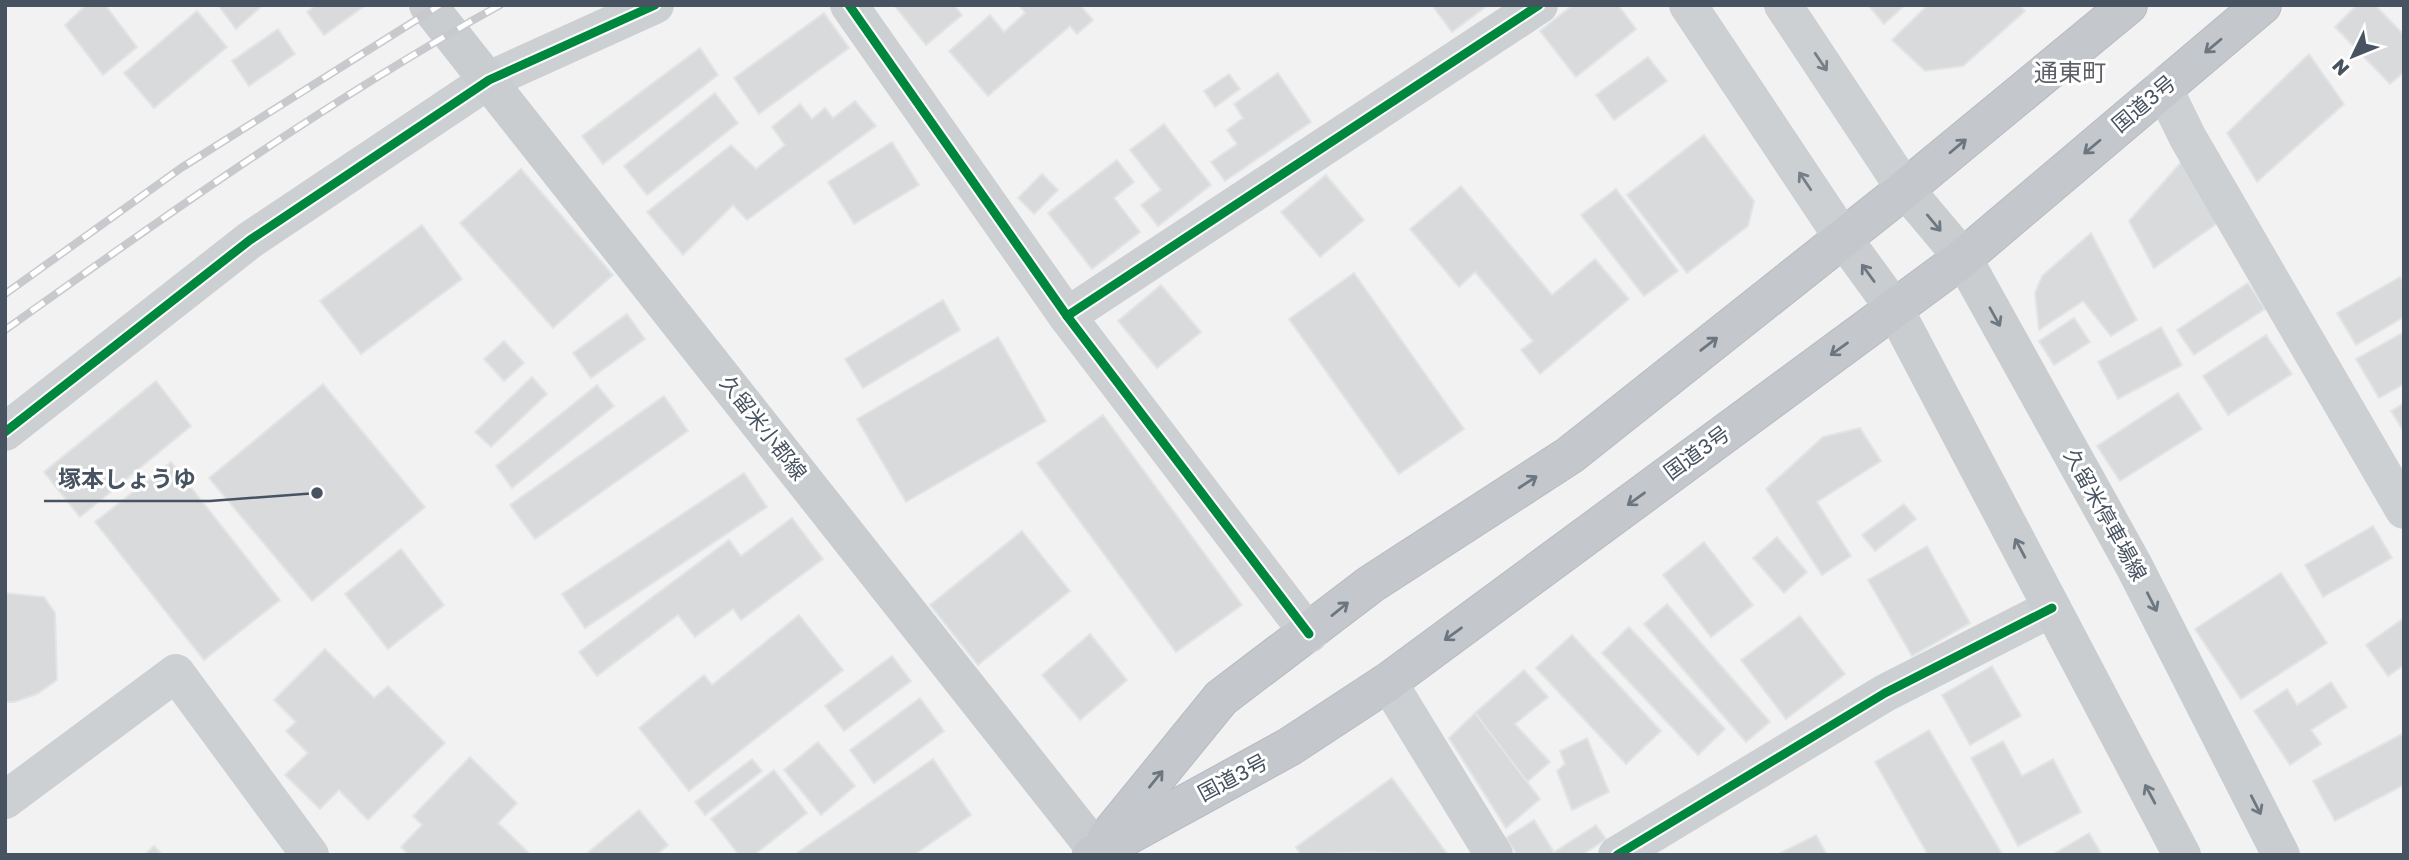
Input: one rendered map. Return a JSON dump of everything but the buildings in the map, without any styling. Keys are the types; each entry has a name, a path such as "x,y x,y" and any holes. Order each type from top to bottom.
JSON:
{"highway":[{"path":"1096,853 1221,698 1309,634 1371,584 1570,455 1905,189 2128,5"},
{"name":"国道3号","path":"1096,853 1289,747 1388,682 1963,258 2262,5"}],"main road":[{"name":"久留米小郡線","path":"428,5 1096,853"},
{"name":"久留米停車場線","path":"1905,189 1963,258 2134,566 2281,855"},
{"path":"1843,238 1894,308 2182,855"}],"street":[{"path":"5,432 250,240 489,80 655,5"},
{"path":"849,5 1067,316 1309,634"},
{"path":"1067,316 1539,5"},
{"path":"1688,5 1843,238"},
{"path":"1783,5 1905,189"},
{"path":"2163,87 2188,138 2404,510"},
{"path":"1617,855 1885,693 2052,608"},
{"path":"5,800 176,673 310,855"},
{"path":"1388,682 1493,855"}],"railway":[{"path":"5,294 181,168 440,5"},
{"path":"5,330 248,160 372,80 500,5"}],"cycle path":[{"path":"5,432 250,240 489,80 655,5"},
{"path":"849,5 1067,316 1309,634"},
{"path":"1067,316 1539,5"},
{"path":"1617,855 1885,693 2052,608"}],"place":[{"name":"塚本しょうゆ","path":"317,493"}],"district":[{"name":"通東町","path":"2070,73"}]}
